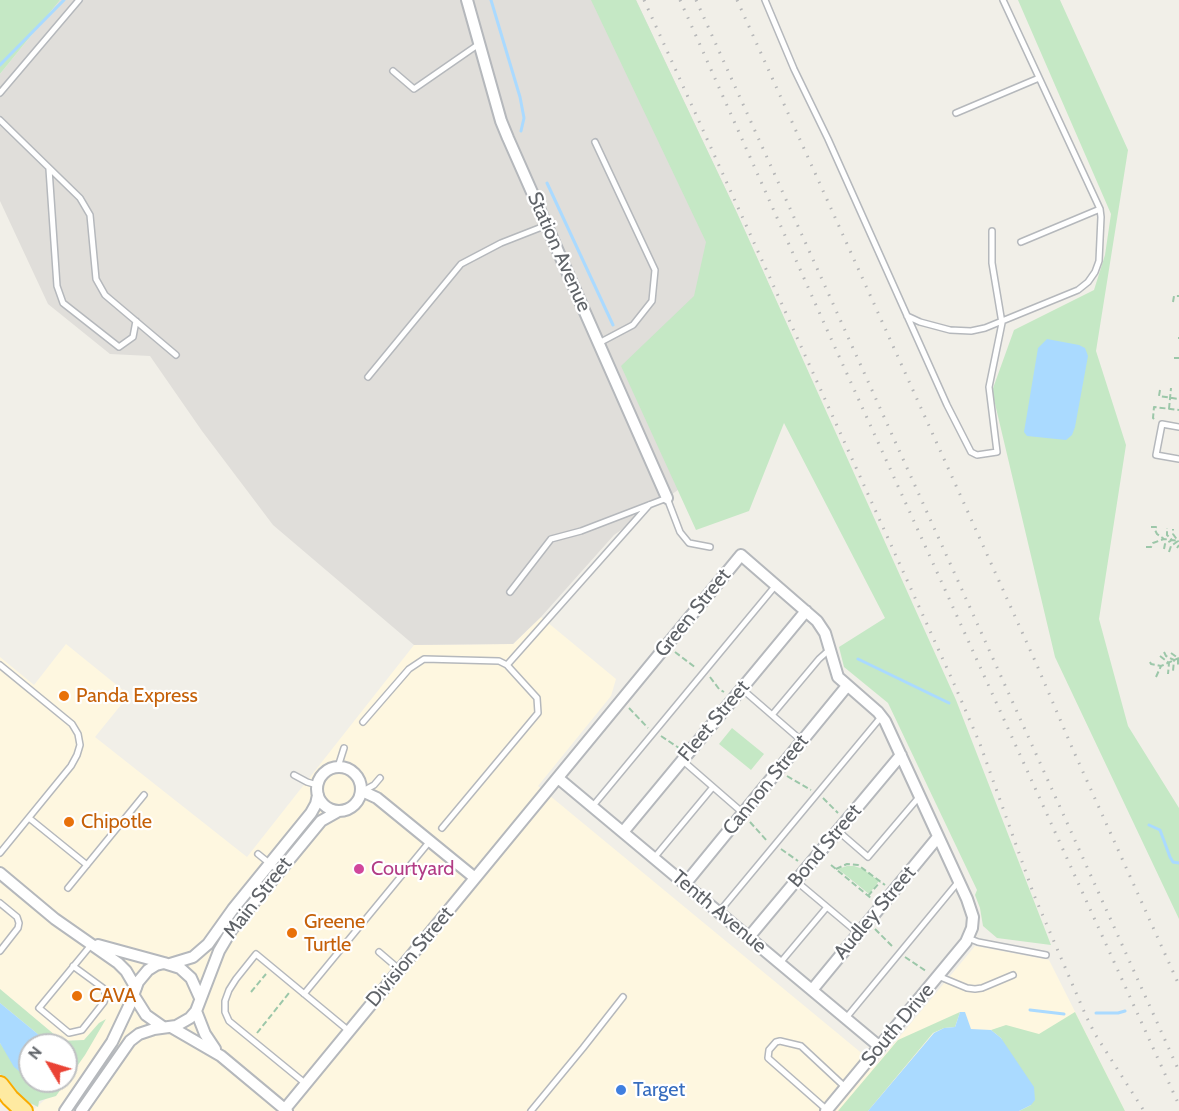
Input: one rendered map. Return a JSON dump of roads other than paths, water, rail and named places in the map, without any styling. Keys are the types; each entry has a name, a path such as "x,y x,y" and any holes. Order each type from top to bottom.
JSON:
{"highway":[{"path":"0,1086 24,1111"}],"street":[{"name":"Station Avenue","path":"467,0 501,120 667,498"},
{"name":"Green Street","path":"558,778 741,555 822,627 836,673 847,686 882,716 970,906 973,917 968,938"},
{"name":"Fleet Street","path":"623,832 682,755 806,611"},
{"name":"Cannon Street","path":"685,884 747,817 802,741 847,686"},
{"name":"Bond Street","path":"749,937 901,755"},
{"path":"338,767 346,768 354,774 360,782 362,791 359,801 352,808 342,812 326,806 317,790 321,776 338,767"},
{"name":"Tenth Avenue","path":"558,778 880,1047"},
{"name":"Division Street","path":"286,1110 558,778"},
{"name":"Main Street","path":"167,964 193,957 205,948 310,813 316,804 317,790"},
{"path":"362,791 376,798 476,878"},
{"name":"Main Street","path":"200,999 222,944 238,921 321,821 337,812"},
{"name":"Audley Street","path":"812,990 938,837"},
{"path":"0,873 55,919 123,967 146,1015 221,1056 286,1110"},
{"name":"South Drive","path":"827,1110 968,938"},
{"path":"81,1111 130,1041 139,1034 181,1024 196,1011 200,999 191,978 184,971 92,943"},
{"path":"65,1111 112,1042 141,978 156,964 167,964"},
{"path":"196,1011 205,1034 221,1056"}],"lane":[{"path":"0,93 79,0"},
{"path":"765,0 794,69 828,139 947,405 971,452 977,455 997,452 989,387 1002,323 992,263 992,231"},
{"path":"907,316 950,330 971,331 1002,323 1078,290 1088,282 1099,261 1100,208 1003,0"},
{"path":"393,71 414,89 479,44"},
{"path":"956,113 1038,78"},
{"path":"0,120 80,198 90,215 96,279 105,295 176,355"},
{"path":"595,142 655,270 652,301 633,325 599,343"},
{"path":"49,169 57,286 63,303 119,347 133,337 136,321"},
{"path":"1021,242 1100,208"},
{"path":"368,377 461,264 501,243 547,225"},
{"path":"1179,427 1162,424 1156,455 1179,459"},
{"path":"510,592 551,539 581,531 667,498 680,532 689,543 710,547"},
{"path":"507,665 649,505"},
{"path":"592,807 776,585"},
{"path":"772,715 819,659 830,651"},
{"path":"363,722 409,669 424,659 499,661 507,665 537,698 538,713 442,828"},
{"path":"0,665 68,721 75,729 79,740 79,750 74,760 0,854"},
{"path":"741,689 802,741"},
{"path":"719,912 882,716"},
{"path":"338,767 344,748"},
{"path":"682,755 747,817"},
{"path":"294,775 317,790"},
{"path":"362,791 374,785 380,778"},
{"path":"654,858 713,787"},
{"path":"68,888 144,795"},
{"path":"838,831 868,857 919,796"},
{"path":"29,818 87,865"},
{"path":"304,994 430,841"},
{"path":"258,854 279,871"},
{"path":"796,881 858,933"},
{"path":"846,1018 958,881"},
{"path":"0,903 20,922 0,951"},
{"path":"780,963 827,907"},
{"path":"968,938 1046,956"},
{"path":"73,966 103,988 106,995 104,1002 82,1030 69,1033 39,1008 73,966 92,943"},
{"path":"379,952 400,970"},
{"path":"306,1084 227,1017 226,996 232,984 256,954 349,1031"},
{"path":"938,976 975,989 1013,975"},
{"path":"531,1111 622,997"},
{"path":"827,1110 768,1058 769,1050 780,1041 801,1046 846,1087"}],"water":[{"path":"1047,339 1079,345 1085,348 1088,356 1075,427 1072,435 1066,440 1027,436 1024,432 1038,348"},
{"path":"0,1003 36,1033 18,1033 18,1070 0,1043"},
{"path":"960,1012 965,1012 971,1029 991,1030 1001,1038 1034,1087 1035,1100 1031,1105 1019,1111 868,1111 934,1033 944,1028 955,1027"}],"waterway":[{"path":"0,65 64,0"},
{"path":"491,0 520,97 524,118 521,131"},
{"path":"547,183 613,325"},
{"path":"858,659 949,703"},
{"path":"1149,825 1160,830 1170,857 1173,862 1179,863"},
{"path":"1030,1010 1064,1014"},
{"path":"1096,1013 1125,1011"}],"railway":[{"path":"644,0 955,686 980,744 1034,895 1086,1016 1144,1111"},
{"path":"680,0 1179,1105"},
{"path":"696,0 1179,1071"},
{"path":"737,0 1179,985"}],"place":[{"name":"Panda Express","path":"64,696"},
{"name":"Chipotle","path":"69,822"},
{"name":"Courtyard","path":"359,869"},
{"name":"Greene Turtle","path":"292,933"},
{"name":"CAVA","path":"77,996"},
{"name":"Target","path":"621,1090"}]}
